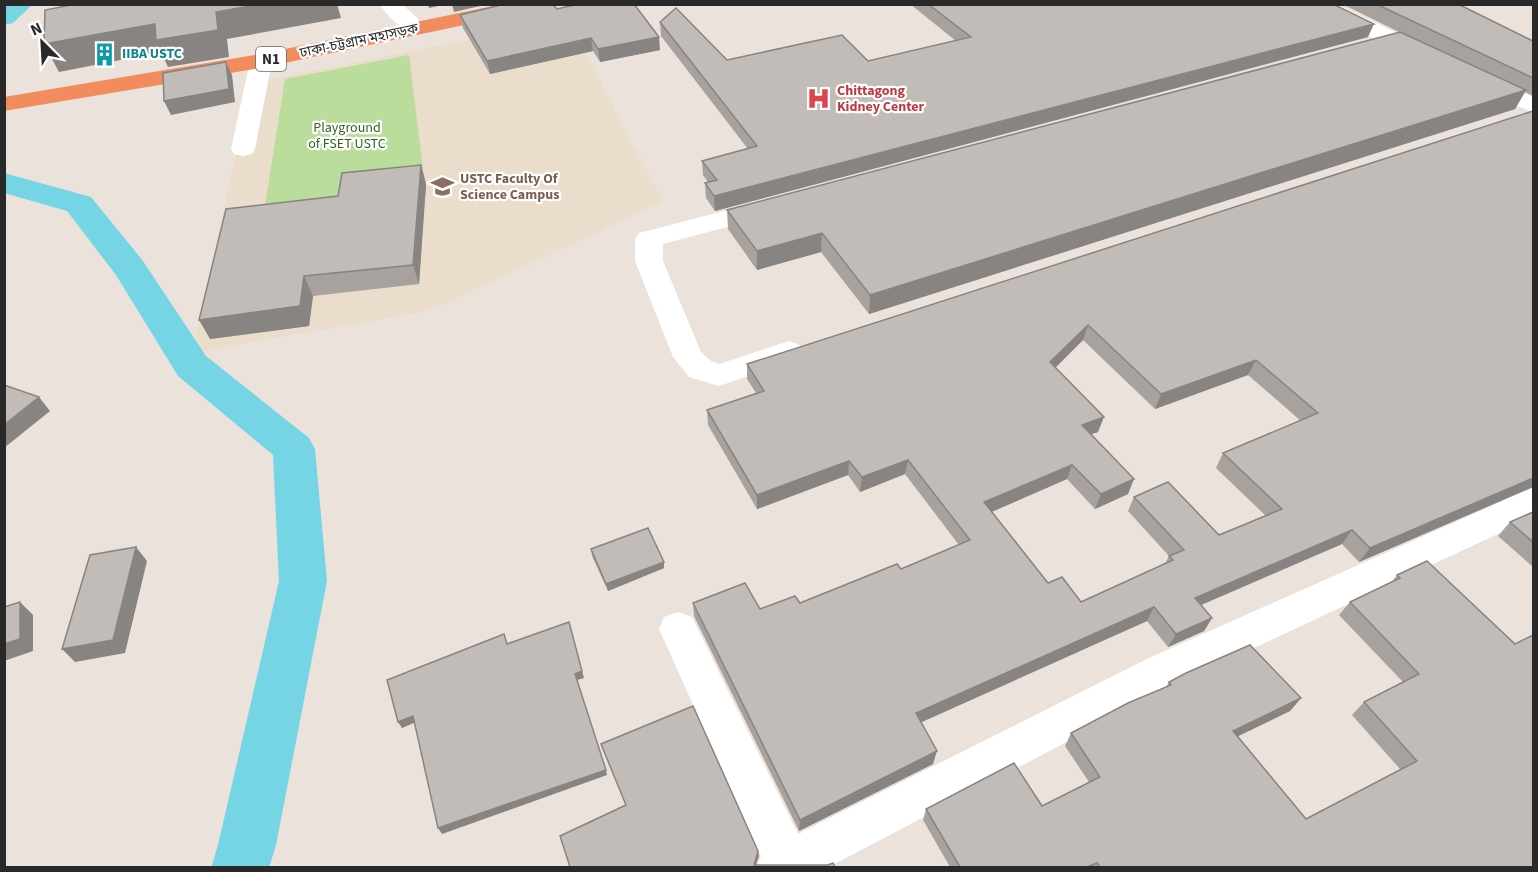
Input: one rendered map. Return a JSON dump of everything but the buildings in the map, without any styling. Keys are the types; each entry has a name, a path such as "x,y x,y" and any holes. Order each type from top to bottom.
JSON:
{"highway":[{"name":"ঢাকা-চট্টগ্রাম মহাসড়ক","path":"4,104 261,61 535,4"}],"street":[{"path":"389,4 418,29"},
{"path":"1319,4 1533,106"},
{"path":"1358,49 1393,40"},
{"path":"243,148 261,61"},
{"path":"798,200 649,239 649,261 688,357 700,369 719,375 809,346"},
{"path":"678,629 783,865 1162,671 1533,501"}],"shaded area":[{"name":"USTC Faculty Of Science Campus","path":"568,20 663,202 428,311 192,353 232,172 256,82"}],"green space":[{"name":"Playground of FSET USTC","path":"409,55 426,194 263,218 285,79"}],"waterway":[{"path":"4,17 20,4"},
{"path":"4,183 79,204 130,269 192,366 294,449 303,581 247,845 240,868"}],"place":[{"name":"IIBA USTC","path":"104,54"},
{"name":"Chittagong Kidney Center","path":"819,99"},
{"name":"USTC Faculty Of Science Campus","path":"442,187"}]}
